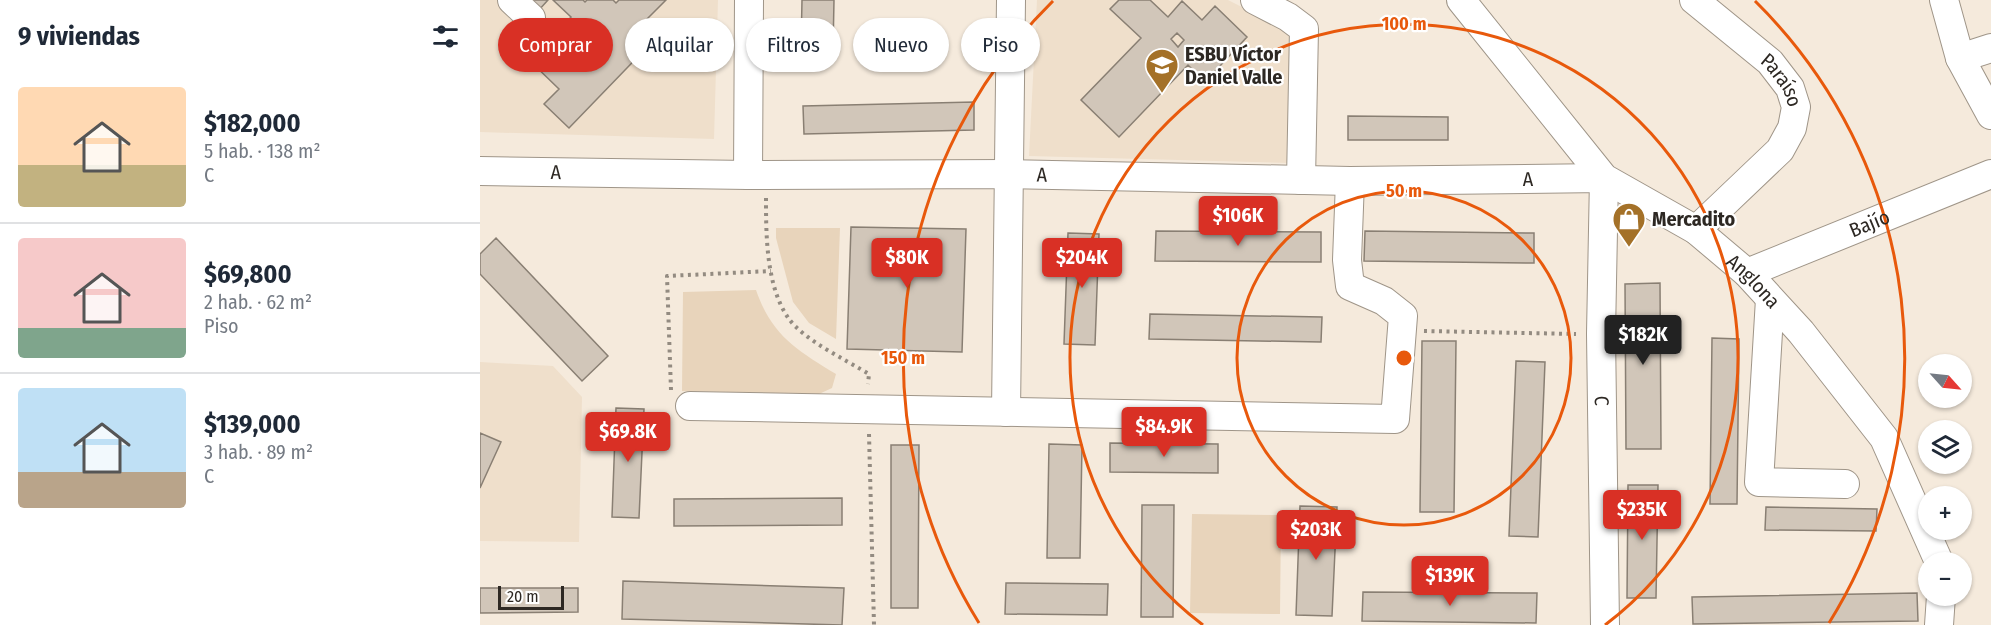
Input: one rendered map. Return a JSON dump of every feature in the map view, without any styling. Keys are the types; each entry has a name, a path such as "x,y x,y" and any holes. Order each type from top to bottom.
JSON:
{"street":[{"path":"748,175 749,0"},
{"path":"1006,412 1011,0"},
{"path":"1255,0 1288,17 1304,29 1301,180"},
{"name":"Anglona","path":"1461,0 1604,178 1696,230 1748,273 1801,332 1884,438 1935,552"},
{"name":"Paraíso","path":"1694,0 1770,62 1790,88 1796,107 1792,128 1780,150 1696,230"},
{"path":"1944,0 1960,58 1991,115"},
{"path":"1960,58 1991,48"},
{"name":"A","path":"480,171 748,175 1008,174 1350,181 1604,178"},
{"name":"Bajío","path":"1748,273 1991,174"},
{"name":"C","path":"1604,178 1601,334 1605,625"},
{"path":"690,406 1395,419 1403,316 1384,301 1350,286 1347,260 1350,181"},
{"path":"1770,299 1759,482 1845,484"},
{"path":"1939,625 1940,606"}],"path":[{"path":"690,406 672,407 667,276 771,272"},
{"path":"1402,330 1601,334"}],"shaded area":[{"path":"480,0 718,0 717,18 625,18 625,72 716,72 714,139 480,132"},
{"name":"ESBU Víctor Daniel Valle","path":"1037,0 1228,0 1293,33 1289,163 1029,156 1033,72 1040,72 1040,18 1036,18"},
{"path":"776,228 840,228 836,339 809,323 793,302 776,238"},
{"path":"756,290 770,319 787,340 836,374 832,388 819,394 682,391 683,292"},
{"path":"480,362 553,366 582,397 579,542 480,541"},
{"path":"1192,514 1281,515 1280,614 1190,613"}],"building":[{"path":"527,0 548,0 538,11"},
{"path":"553,0 583,0 585,2 587,0 613,0 616,3 619,0 666,0 648,18 625,18 625,70 569,128 544,104 559,89 541,72 613,72 613,18 571,17"},
{"path":"802,0 834,0 834,18 802,18"},
{"path":"1119,0 1150,0 1168,17 1182,1 1202,20 1215,6 1247,37 1205,82 1188,65 1119,137 1081,100 1141,38 1110,9","holes":["1177,33 1184,40 1178,47 1171,39"]},
{"path":"974,102 974,130 804,134 803,106"},
{"path":"1348,116 1448,117 1448,140 1348,140"},
{"path":"851,227 966,229 962,352 847,349"},
{"path":"1156,231 1321,232 1321,262 1155,261"},
{"path":"1365,231 1534,233 1534,263 1364,261"},
{"path":"1068,233 1099,234 1095,345 1064,344"},
{"path":"496,238 608,356 582,381 480,274 480,254"},
{"path":"1660,283 1661,449 1626,449 1625,284"},
{"path":"1150,314 1322,317 1321,342 1149,339"},
{"path":"1712,338 1739,339 1737,504 1710,504"},
{"path":"1422,341 1456,341 1454,512 1420,512"},
{"path":"1516,361 1545,362 1538,537 1509,536"},
{"path":"616,408 644,409 639,518 612,517"},
{"path":"480,433 501,442 480,488"},
{"path":"1110,443 1218,444 1218,473 1110,472"},
{"path":"1049,444 1082,445 1080,558 1047,558"},
{"path":"891,445 919,445 918,608 891,608"},
{"path":"1628,485 1658,485 1656,598 1627,598"},
{"path":"842,498 842,525 674,526 674,499"},
{"path":"1142,505 1174,505 1173,617 1141,617"},
{"path":"1300,506 1337,507 1332,616 1296,615"},
{"path":"1766,507 1877,509 1876,531 1765,530"},
{"path":"623,581 844,588 842,625 622,619"},
{"path":"1006,583 1108,584 1107,615 1005,614"},
{"path":"480,588 578,588 578,612 480,613"},
{"path":"1363,592 1537,593 1536,623 1362,621"},
{"path":"1917,593 1918,621 1693,624 1692,597"}],"place":[{"name":"ESBU Víctor Daniel Valle","path":"1162,94"},
{"name":"Mercadito","path":"1629,248"}]}
